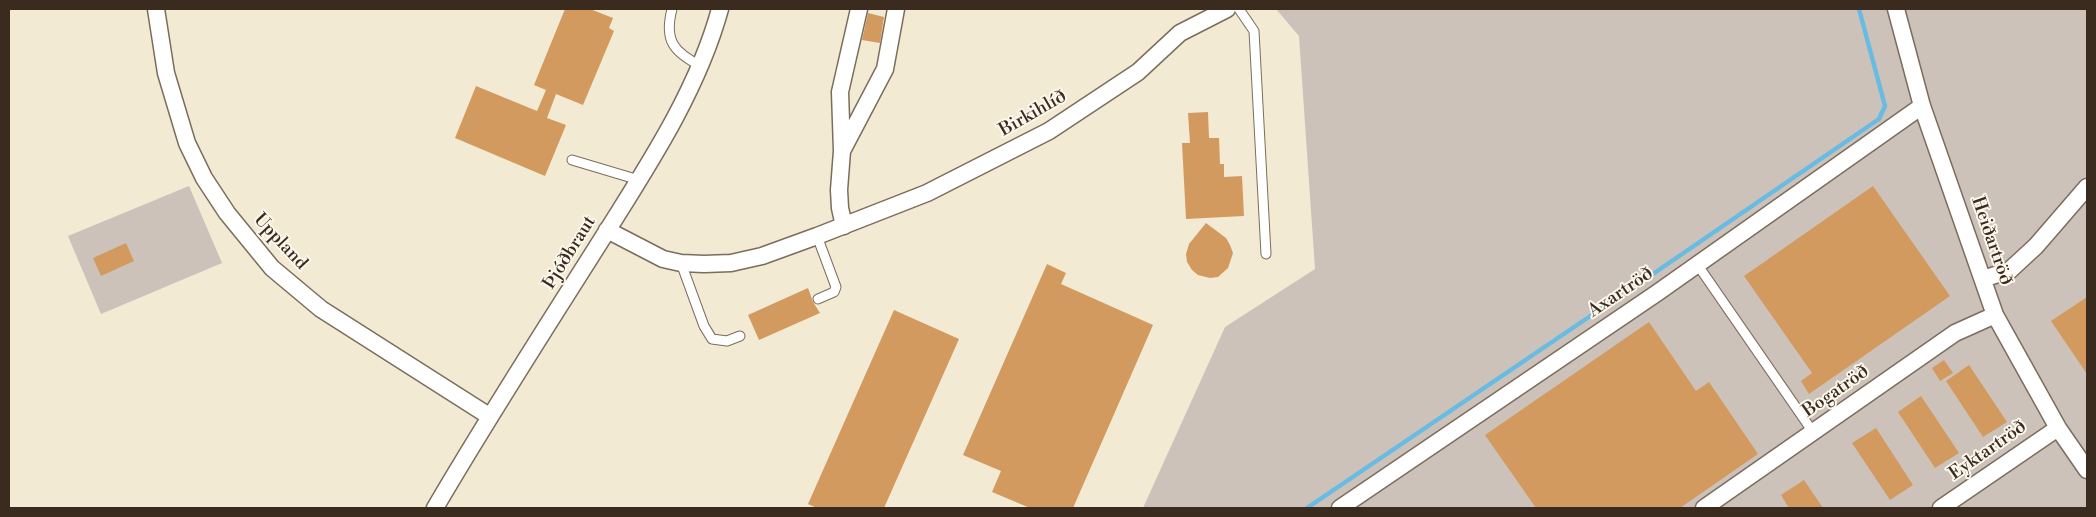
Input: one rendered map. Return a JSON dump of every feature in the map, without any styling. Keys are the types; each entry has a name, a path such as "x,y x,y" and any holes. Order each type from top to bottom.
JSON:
{"street":[{"name":"Uppland","path":"156,9 166,73 187,143 204,178 227,213 272,268 321,309 489,416"},
{"name":"Þjóðbraut","path":"435,508 489,416 639,180 712,41 720,9"},
{"path":"844,226 839,190 842,151 840,92 859,9"},
{"path":"842,151 885,69 896,9"},
{"name":"Birkihlíð","path":"608,230 663,259 681,263 731,263 762,256 927,193 1049,131 1138,72 1180,33 1227,9"},
{"name":"Heiðartröð","path":"1896,9 1922,106 1995,315 2058,428 2087,470"},
{"name":"Axartröð","path":"1340,508 1697,264 1922,106"},
{"path":"1983,279 2010,270 2036,246 2087,188"},
{"name":"Bogatröð","path":"1704,508 1955,333 1995,315"},
{"name":"Eyktartröð","path":"1941,508 2058,428"}],"lane":[{"path":"672,9 669,28 672,44 682,55 700,66"},
{"path":"1239,9 1254,31 1266,254"},
{"path":"572,160 639,180"},
{"path":"817,236 836,287 834,292 818,299"},
{"path":"681,263 704,326 712,339 727,341 740,336"},
{"path":"1697,264 1813,432"}],"shaded area":[{"path":"1276,9 2087,9 2087,508 1143,508 1225,327 1315,269 1299,36"},
{"path":"189,186 222,263 101,314 68,236"}],"building":[{"path":"565,9 590,9 613,18 609,28 614,31 583,105 556,94 547,118 566,125 545,176 455,138 476,86 537,111 546,90 534,85"},
{"path":"868,13 884,17 880,43 862,40"},
{"path":"1208,112 1209,138 1219,138 1220,164 1224,164 1224,177 1242,176 1244,216 1186,219 1182,143 1190,143 1188,113"},
{"path":"1873,186 1950,296 1809,394 1801,381 1812,373 1744,276"},
{"path":"1206,223 1226,238 1233,253 1228,268 1218,277 1210,278 1198,275 1187,262 1186,254 1189,244"},
{"path":"126,243 134,261 101,276 93,258"},
{"path":"1047,264 1066,273 1061,284 1153,325 1073,508 1030,508 992,492 1001,471 963,455"},
{"path":"808,288 813,302 820,313 759,340 748,315"},
{"path":"2087,297 2087,374 2051,321"},
{"path":"894,310 959,339 884,508 817,508 808,504"},
{"path":"1649,322 1696,391 1709,382 1758,454 1680,508 1536,508 1485,435"},
{"path":"1944,360 1953,373 1940,381 1932,368"},
{"path":"1969,365 2007,422 1983,437 1946,381"},
{"path":"1921,396 1959,453 1935,468 1898,412"},
{"path":"1876,428 1913,485 1890,500 1852,443"},
{"path":"1804,480 1823,508 1789,508 1781,495"}],"waterway":[{"path":"1650,276 1879,119 1885,106 1859,9"},
{"path":"1307,508 1614,300"}]}
